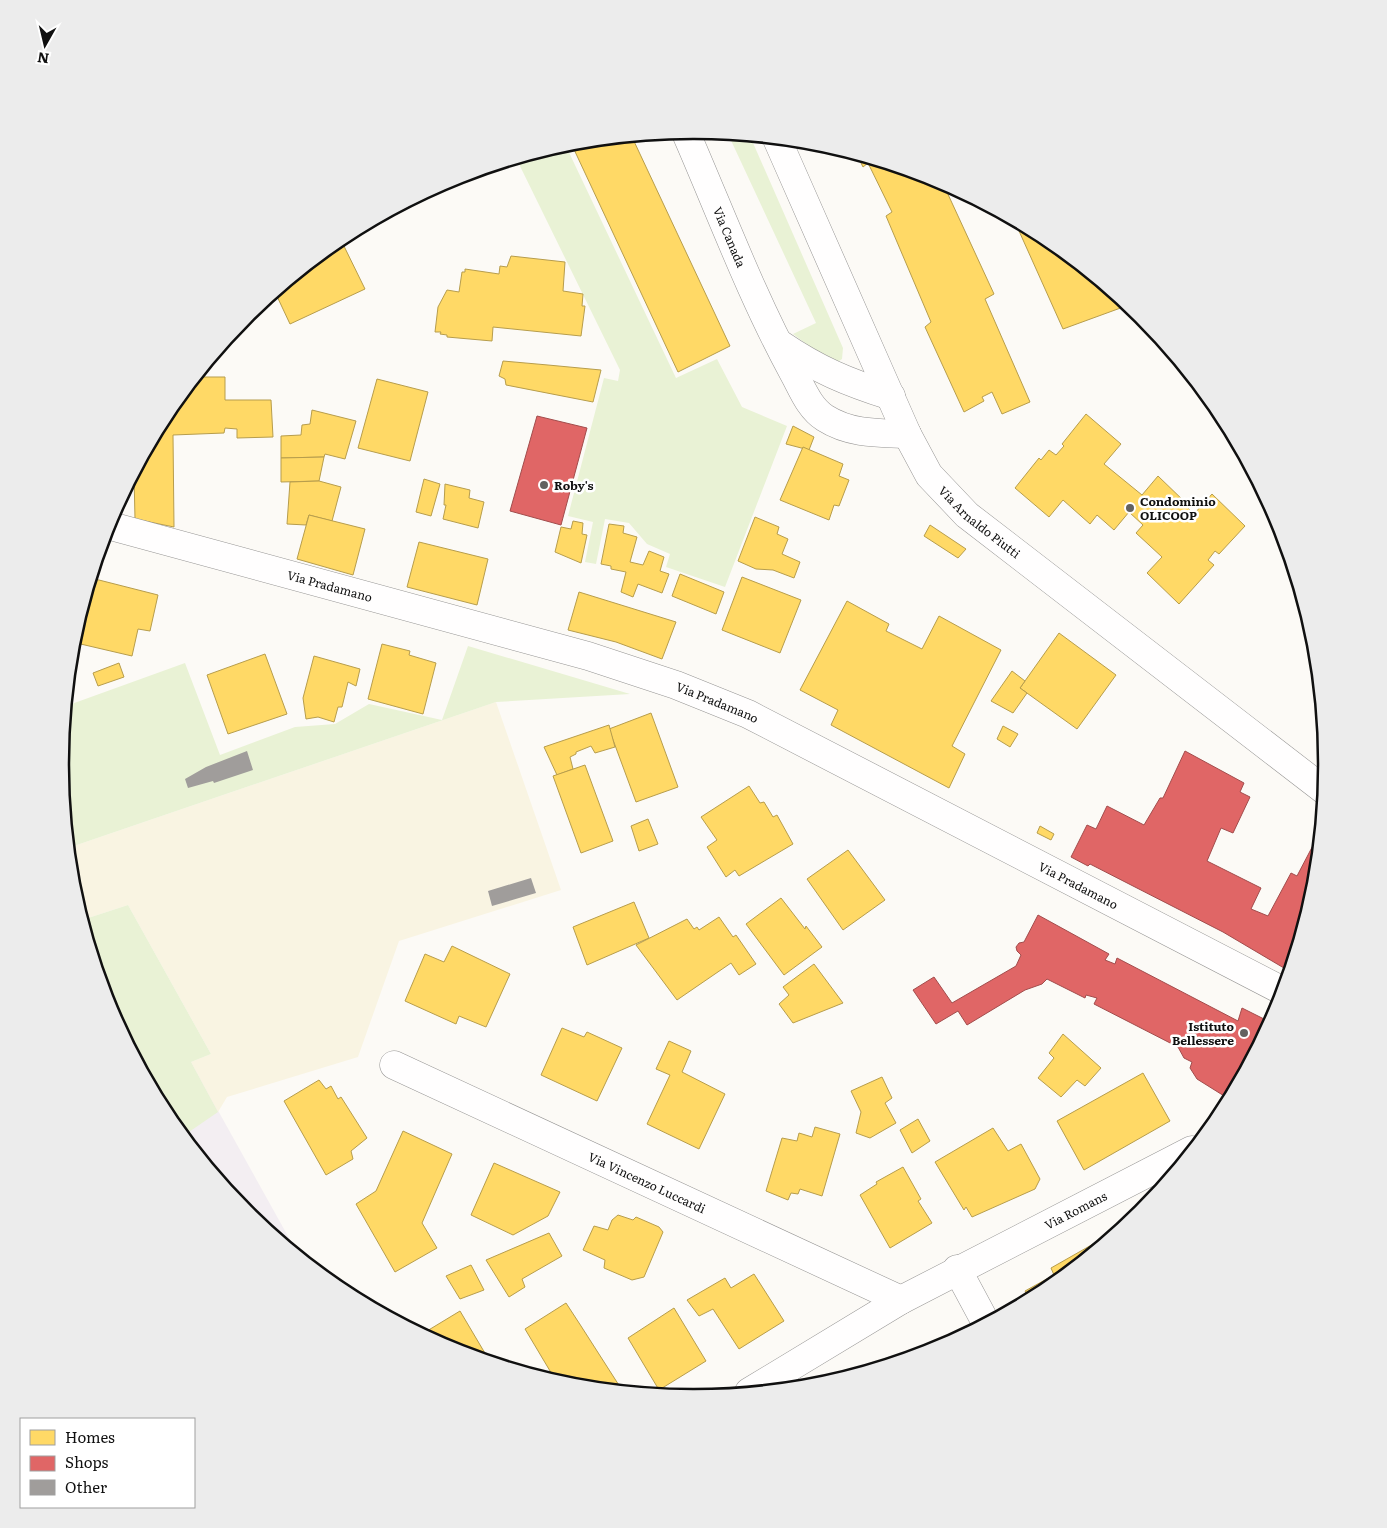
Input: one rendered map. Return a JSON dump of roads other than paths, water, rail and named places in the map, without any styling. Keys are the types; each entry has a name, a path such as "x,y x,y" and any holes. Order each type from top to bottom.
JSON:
{"street":[{"name":"Via Canada","path":"689,139 777,341 812,407 824,418 846,428 870,433 906,434"},
{"name":"Via Arnaldo Piutti","path":"781,146 906,434 930,475 967,515 1317,785"},
{"path":"777,341 808,363 842,380 891,396"},
{"name":"Via Pradamano","path":"116,526 588,656 676,685 748,714 1277,988"},
{"name":"Via Vincenzo Luccardi","path":"394,1065 901,1300"},
{"name":"Via Romans","path":"762,1384 901,1300 1179,1157"},
{"path":"957,1270 983,1317"}],"place":[{"name":"Roby's","path":"544,485"},
{"name":"Condominio OLICOOP","path":"1130,508"},
{"name":"Istituto Bellessere","path":"1244,1033"}]}
